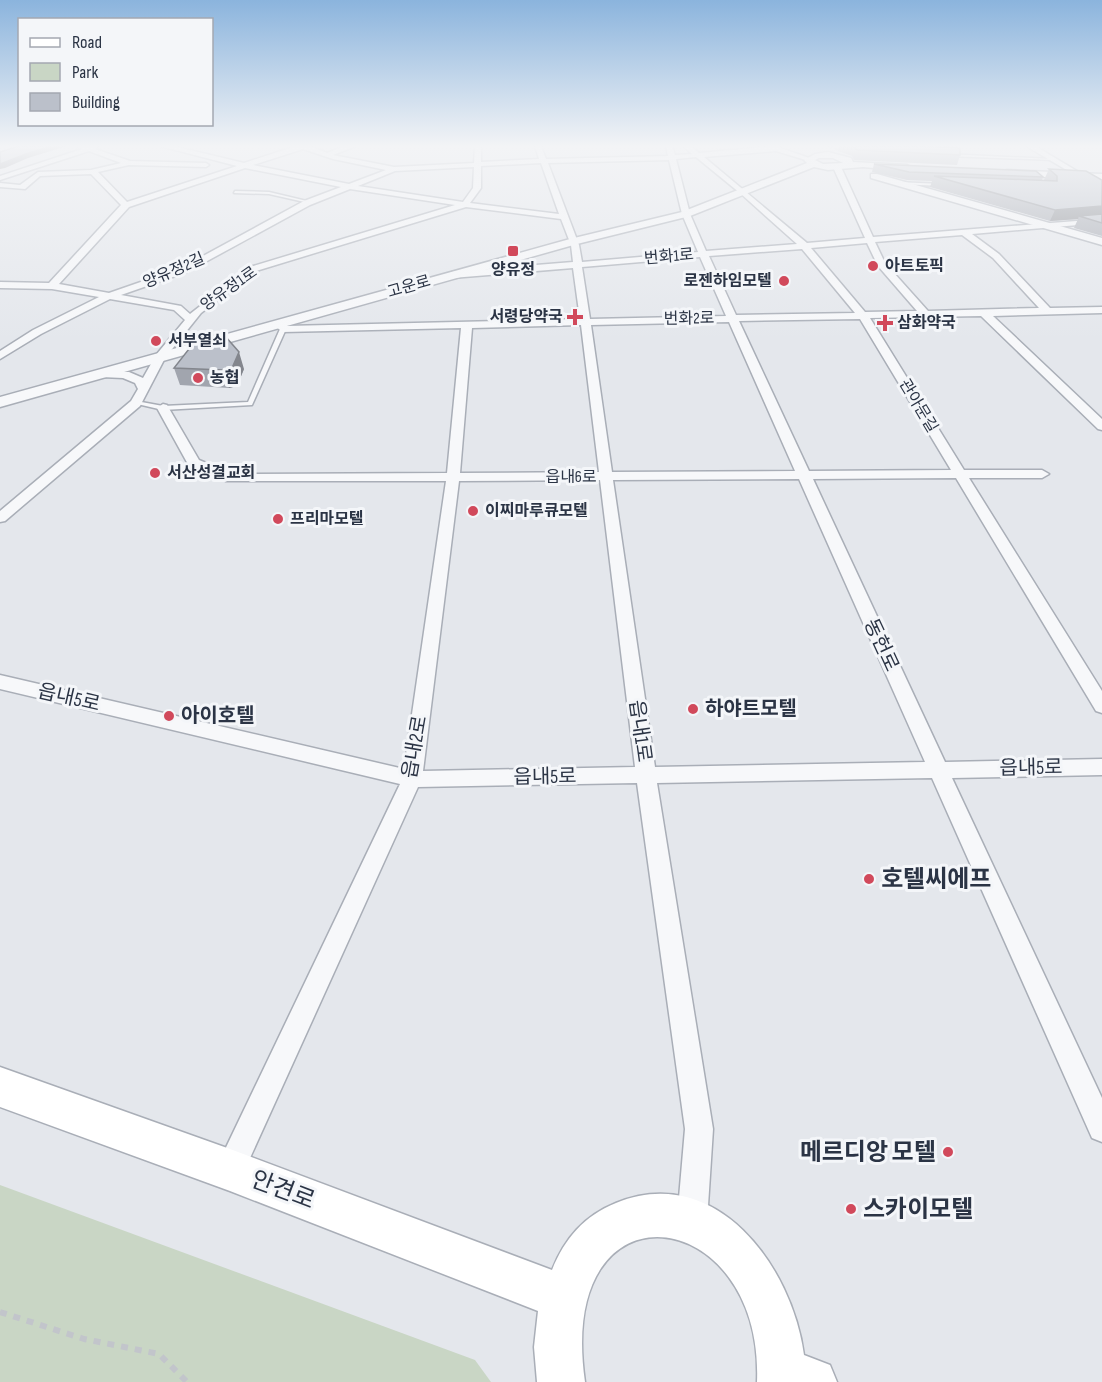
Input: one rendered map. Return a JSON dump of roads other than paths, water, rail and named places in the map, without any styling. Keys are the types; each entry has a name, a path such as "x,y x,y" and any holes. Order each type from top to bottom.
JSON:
{"main road":[{"name":"안견로","path":"0,1087 230,1170 564,1298"},
{"path":"561,1382 557,1345 564,1298 574,1271 598,1238 618,1224 652,1214 678,1216 692,1221 720,1236 732,1247 754,1276 771,1311 780,1350 792,1378"}],"street":[{"path":"52,286 121,210"},
{"name":"양유정2길","path":"0,356 37,332 107,297 184,270 293,210"},
{"name":"양유정1로","path":"0,518 136,403 160,357 197,311 254,269 446,210"},
{"path":"510,210 564,217"},
{"name":"읍내1로","path":"561,210 574,241 646,775 699,1129 692,1221"},
{"name":"동헌로","path":"685,210 703,254 1102,1128"},
{"name":"고운로","path":"0,402 160,357 280,327 574,241 695,210"},
{"name":"관아문길","path":"765,210 804,245 863,316 1102,706"},
{"path":"859,210 881,264 926,315"},
{"path":"993,210 1099,240"},
{"name":"번화1로","path":"452,275 1102,221"},
{"path":"963,232 996,256 1048,312"},
{"path":"0,285 52,286 177,308 191,320"},
{"name":"번화2로","path":"280,327 1102,310"},
{"path":"984,313 1102,426"},
{"name":"읍내2로","path":"230,1170 412,779 453,477 467,324"},
{"path":"103,373 137,379 143,384 144,390"},
{"name":"읍내6로","path":"163,408 194,463 231,478 1041,474"},
{"name":"읍내5로","path":"0,682 412,779 1102,767"}],"lane":[{"path":"136,403 163,408 250,404 280,327"}],"place":[{"name":"양유정","path":"513,251"},
{"name":"아트토픽","path":"873,266"},
{"name":"로젠하임모텔","path":"784,281"},
{"name":"서령당약국","path":"575,317"},
{"name":"삼화약국","path":"885,323"},
{"name":"서부열쇠","path":"156,341"},
{"name":"농협","path":"198,378"},
{"name":"서산성결교회","path":"155,473"},
{"name":"이찌마루큐모텔","path":"473,511"},
{"name":"프리마모텔","path":"278,519"},
{"name":"하야트모텔","path":"693,709"},
{"name":"아이호텔","path":"169,716"},
{"name":"호텔씨에프","path":"869,879"},
{"name":"메르디앙 모텔","path":"948,1152"},
{"name":"스카이모텔","path":"851,1209"}]}
